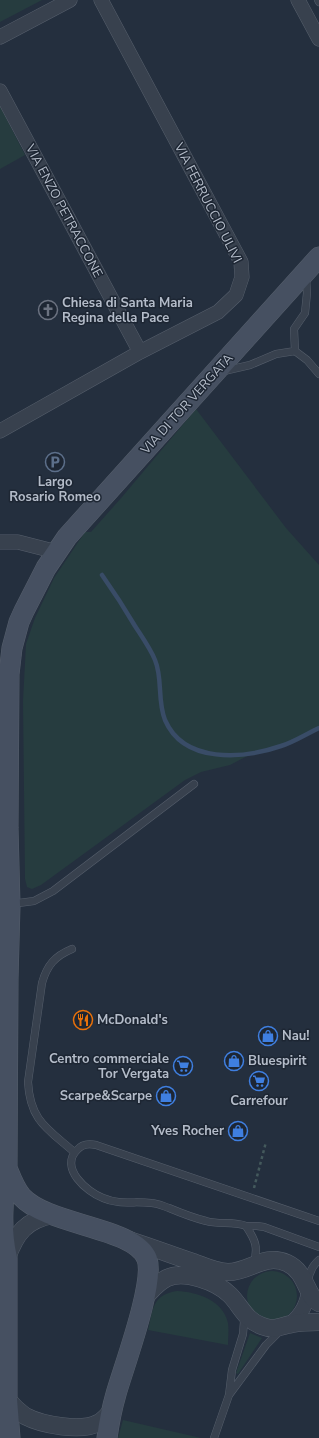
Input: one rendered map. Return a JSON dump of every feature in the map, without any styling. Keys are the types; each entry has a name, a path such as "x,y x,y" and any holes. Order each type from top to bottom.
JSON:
{"main road":[{"name":"VIA DI TOR VERGATA","path":"10,1438 6,1399 3,1329 7,1258 2,1238 7,1168 4,979 10,904 8,828 8,689 12,648 19,622 28,602 46,568 75,527 216,373 319,257"},
{"name":"VIA DI TOR VERGATA","path":"7,1168 22,1197 33,1206 53,1215 127,1239 139,1247 147,1260 148,1277 145,1298 112,1410 107,1438"}],"street":[{"path":"0,37 70,0"},
{"name":"VIA FERRUCCIO ULIVI","path":"0,431 140,352 218,312 236,294 242,277 241,262 101,0"},
{"path":"298,0 319,39"},
{"name":"VIA ENZO PETRACCONE","path":"0,91 140,352"},
{"path":"0,542 18,542 57,552"},
{"name":"VIA DI TOR VERGATA","path":"7,1258 12,1242 26,1226 44,1217 53,1215"},
{"path":"127,1239 219,1271 236,1271 254,1264 273,1260 287,1263 298,1272 312,1296 319,1303"},
{"path":"145,1298 158,1282 178,1275 191,1276 220,1287 234,1300 241,1311 257,1324 268,1328 278,1328 290,1324 319,1322"},
{"path":"290,1324 301,1313 308,1298 309,1289"},
{"path":"6,1399 27,1417 40,1421 70,1426 85,1427 97,1424 105,1419 112,1410"}],"lane":[{"path":"305,272 307,302 305,313 294,329 296,351 307,360 319,374"},
{"path":"216,373 250,365 276,354 296,351"},
{"path":"10,904 34,901 53,892 194,784"},
{"path":"72,949 61,954 52,962 45,972 42,983 28,1082 31,1106 37,1118 74,1152"},
{"path":"319,1221 96,1144 87,1144 82,1146 74,1152 71,1159 71,1164 78,1180 88,1190 103,1198 124,1203 153,1203 208,1222 234,1223 246,1226 264,1227 319,1247"},
{"path":"246,1226 256,1244 254,1264"},
{"path":"309,1289 308,1280 310,1272 319,1260"},
{"path":"214,1438 229,1395 230,1376 242,1334 244,1321 241,1311"},
{"path":"229,1395 266,1345 275,1335 290,1324"}],"path":[{"path":"251,1198 266,1142"}],"green space":[{"path":"0,0 42,0 0,22"},
{"path":"0,106 25,155 0,169"},
{"path":"196,409 286,528 319,565 319,728 289,743 255,752 230,765 201,772 185,780 41,885 32,889 27,887 25,879 23,701 26,644 35,618 54,578 85,532 91,532"},
{"path":"267,1271 277,1271 290,1278 297,1291 297,1301 290,1314 277,1321 267,1321 258,1317 251,1310 247,1301 247,1291 251,1282 258,1275"},
{"path":"177,1291 193,1293 201,1296 215,1303 221,1308 228,1323 228,1345 148,1330 155,1304 163,1296"},
{"path":"250,1333 262,1338 238,1374 236,1373"},
{"path":"123,1420 201,1438 118,1438"}],"waterway":[{"path":"102,575 146,643 155,660 159,675 161,705 165,720 174,734 186,744 200,751 216,754 250,754 286,744 319,728"}],"place":[{"name":"Chiesa di Santa Maria Regina della Pace","path":"48,310"},
{"name":"Largo Rosario Romeo","path":"55,462"},
{"name":"McDonald's","path":"83,1020"},
{"name":"Nau!","path":"268,1036"},
{"name":"Bluespirit","path":"234,1061"},
{"name":"Centro commerciale Tor Vergata","path":"183,1066"},
{"name":"Carrefour","path":"259,1081"},
{"name":"Scarpe&Scarpe","path":"166,1096"},
{"name":"Yves Rocher","path":"238,1131"}]}
